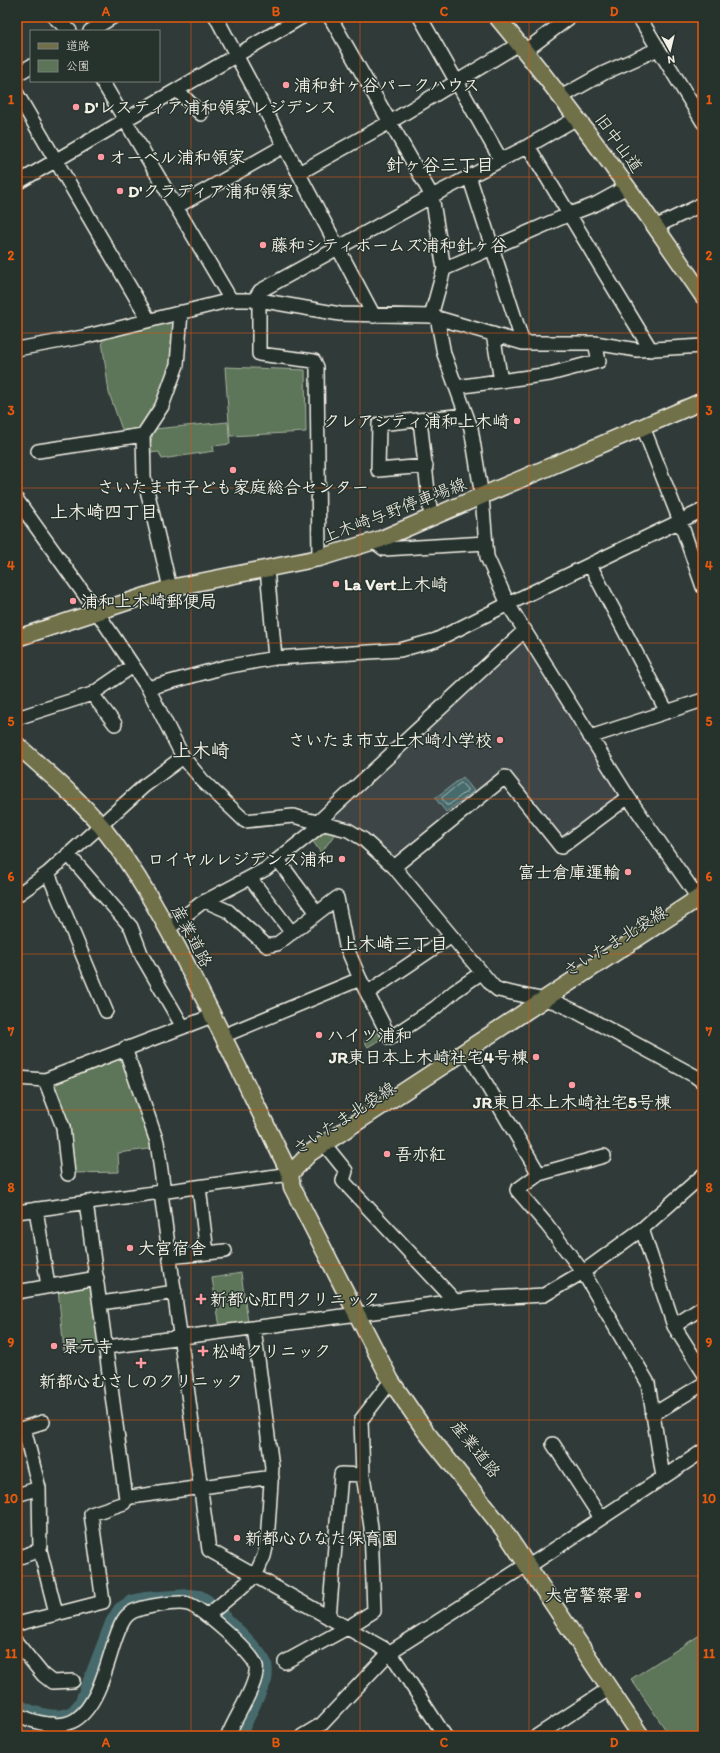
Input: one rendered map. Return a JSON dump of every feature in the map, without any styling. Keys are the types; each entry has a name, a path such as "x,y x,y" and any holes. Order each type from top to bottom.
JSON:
{"main road":[{"name":"旧中山道","path":"497,17 577,118 703,296"},
{"name":"上木崎与野停車場線","path":"17,638 170,588 319,558 374,541 482,497 703,401"},
{"name":"産業道路","path":"17,745 68,792 101,827 138,877 168,929 223,1036 290,1174 302,1183 391,1381 426,1432 534,1563 653,1736"},
{"name":"さいたま北袋線","path":"290,1174 471,1058 700,891"},
{"name":"さいたま北袋線","path":"290,1174 310,1153 549,1001 703,908"},
{"name":"産業道路","path":"361,1314 415,1401 460,1460 511,1522 534,1563 641,1736"}],"street":[{"path":"54,17 69,30"},
{"path":"92,30 113,17"},
{"path":"216,17 374,316"},
{"path":"17,183 302,17"},
{"path":"330,17 432,196 444,269 434,317 444,354 471,428 482,497 487,557 508,604 526,630 628,796 700,891"},
{"path":"420,17 501,160"},
{"path":"299,173 458,82 522,48 570,17"},
{"path":"639,17 703,122"},
{"path":"561,97 604,74 658,49"},
{"path":"17,74 30,67"},
{"path":"103,82 231,300"},
{"path":"177,90 201,114"},
{"path":"17,94 148,320"},
{"path":"319,558 317,367 314,361 259,354 256,300 260,291 577,118"},
{"path":"176,207 284,146"},
{"path":"528,146 651,350"},
{"path":"469,176 523,343"},
{"path":"444,269 596,204 627,187"},
{"path":"655,227 703,204"},
{"path":"17,349 83,337 231,300 256,300 340,314 434,317 523,343 595,343 623,349 651,350 703,346"},
{"path":"170,588 144,477 143,436 162,406 177,364 181,312"},
{"path":"493,334 501,380"},
{"path":"456,387 550,374 599,361 595,343"},
{"path":"426,466 378,470 379,424 465,415"},
{"path":"420,420 431,518"},
{"path":"643,427 680,521 703,587"},
{"path":"38,451 143,436"},
{"path":"17,500 97,612 148,688 183,757 203,781 245,821 293,816 348,830 362,839 394,867 450,937 498,990 549,1001 588,1018 695,1076 703,1082"},
{"path":"148,688 225,667 275,658 400,650 436,640 703,510"},
{"path":"374,541 384,549 486,543"},
{"path":"590,565 667,712"},
{"path":"267,569 275,658"},
{"path":"168,929 206,901 266,869 278,860 321,822 526,630"},
{"path":"17,718 92,694 133,666"},
{"path":"92,694 115,724"},
{"path":"590,736 703,700"},
{"path":"17,895 48,873 68,854 101,827 144,786 183,757"},
{"path":"394,867 504,777 561,847 628,796"},
{"path":"68,854 131,927 142,956 183,1027"},
{"path":"278,860 317,912"},
{"path":"48,873 106,1011"},
{"path":"250,878 292,933"},
{"path":"206,901 228,911 267,946 277,944 337,898 346,946 360,979 390,1038 435,1008 455,991 481,973"},
{"path":"368,993 450,937"},
{"path":"223,1036 360,979"},
{"path":"17,1078 45,1080 124,1048 212,1016"},
{"path":"124,1048 158,1142 162,1193 209,1550 390,1652 446,1736"},
{"path":"471,1058 539,1174"},
{"path":"45,1080 63,1127 68,1174"},
{"path":"329,1150 346,1171 343,1181 455,1301"},
{"path":"604,1156 539,1174 517,1190 547,1225 583,1272 648,1383 662,1477"},
{"path":"17,1212 290,1174"},
{"path":"107,1347 180,1336 254,1328 455,1301 544,1295 583,1272 642,1229 703,1175"},
{"path":"199,1187 207,1253"},
{"path":"86,1202 107,1347 126,1499"},
{"path":"36,1209 48,1286"},
{"path":"642,1229 674,1326 702,1366"},
{"path":"170,1257 225,1251"},
{"path":"17,1292 97,1278"},
{"path":"101,1303 175,1292"},
{"path":"674,1326 703,1307"},
{"path":"207,1616 255,1576 264,1556 267,1543 272,1477 270,1448 254,1328"},
{"path":"285,1662 347,1628 374,1611 371,1527 364,1475 361,1420 391,1381"},
{"path":"652,1415 703,1384"},
{"path":"43,1422 21,1429 39,1488 40,1550 56,1613"},
{"path":"553,1444 602,1518"},
{"path":"302,1736 321,1731 390,1652 520,1569 534,1563 703,1451"},
{"path":"329,1618 341,1474 364,1475"},
{"path":"17,1624 102,1602 91,1514 124,1503 126,1499 131,1497 272,1477"},
{"path":"17,1495 39,1488"},
{"path":"17,1558 40,1550"},
{"path":"17,1714 30,1721 44,1724 74,1720 84,1712 101,1683 121,1625 129,1613 164,1604 187,1604 198,1608 226,1632 253,1659 256,1666 252,1685 228,1736"},
{"path":"18,1647 43,1675 52,1682 73,1681"},
{"path":"537,1736 610,1688"},
{"path":"53,1724 61,1736"}],"shaded area":[{"name":"さいたま市立上木崎小学校","path":"522,639 624,794 559,841 506,768 391,859 336,823 330,816"},
{"path":"17,1726 49,1734 50,1736 17,1736"}],"green space":[{"path":"181,312 177,365 143,435 125,438 109,393 101,333"},
{"path":"225,367 305,370 306,432 230,436"},
{"path":"228,422 230,444 213,446 214,451 162,459 159,452 148,453 154,429"},
{"path":"328,828 337,831 321,853 312,840"},
{"path":"382,1030 386,1036 368,1047 364,1041"},
{"path":"123,1056 156,1148 118,1153 119,1172 73,1173 52,1085"},
{"path":"241,1273 248,1322 220,1327 212,1278"},
{"path":"92,1281 103,1346 64,1351 58,1288"},
{"path":"703,1633 703,1736 670,1736 631,1679"}],"water":[{"path":"463,777 474,791 446,812 435,798"}],"waterway":[{"path":"17,1706 37,1715 53,1718 68,1716 74,1713 82,1704 113,1623 121,1610 132,1603 145,1600 190,1597 199,1598 206,1602 238,1632 264,1664 264,1680 238,1736"}],"place":[{"name":"浦和針ヶ谷パークハウス","path":"286,85"},
{"name":"D'レスティア浦和領家レジデンス","path":"76,107"},
{"name":"オーベル浦和領家","path":"101,157"},
{"name":"D'クラディア浦和領家","path":"120,191"},
{"name":"藤和シティホームズ浦和針ヶ谷","path":"263,245"},
{"name":"クレアシティ浦和上木崎","path":"517,421"},
{"name":"さいたま市子ども家庭総合センター","path":"233,470"},
{"name":"La Vert上木崎","path":"336,584"},
{"name":"浦和上木崎郵便局","path":"73,601"},
{"name":"さいたま市立上木崎小学校","path":"500,740"},
{"name":"ロイヤルレジデンス浦和","path":"342,859"},
{"name":"富士倉庫運輸","path":"628,872"},
{"name":"ハイツ浦和","path":"319,1035"},
{"name":"JR東日本上木崎社宅4号棟","path":"536,1057"},
{"name":"JR東日本上木崎社宅5号棟","path":"572,1085"},
{"name":"吾亦紅","path":"387,1154"},
{"name":"大宮宿舎","path":"130,1248"},
{"name":"新都心肛門クリニック","path":"201,1299"},
{"name":"景元寺","path":"54,1346"},
{"name":"松崎クリニック","path":"203,1351"},
{"name":"新都心むさしのクリニック","path":"141,1363"},
{"name":"新都心ひなた保育園","path":"237,1538"},
{"name":"大宮警察署","path":"638,1595"}],"district":[{"name":"針ヶ谷三丁目","path":"440,165"},
{"name":"上木崎四丁目","path":"104,512"},
{"name":"上木崎","path":"201,750"},
{"name":"上木崎三丁目","path":"394,944"}]}
